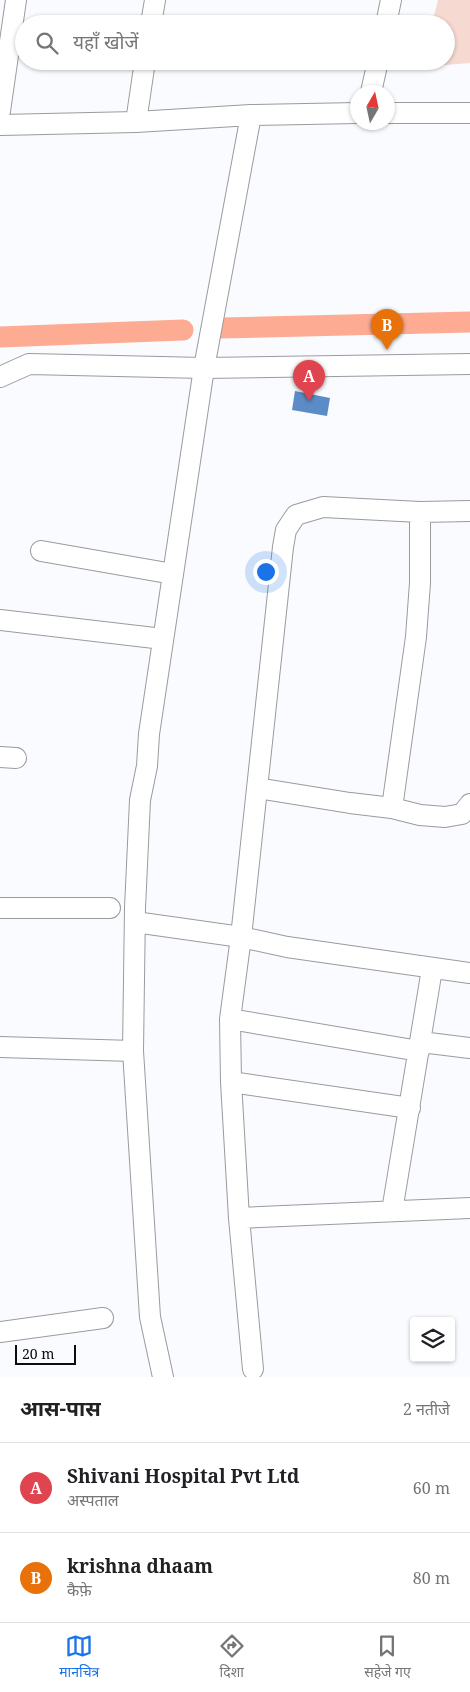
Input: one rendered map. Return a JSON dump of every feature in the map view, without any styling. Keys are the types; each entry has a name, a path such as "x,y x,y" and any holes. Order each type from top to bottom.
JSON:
{"street":[{"path":"0,111 16,0"},
{"path":"152,15 155,0"},
{"path":"388,15 391,0"},
{"path":"136,122 145,70"},
{"path":"373,85 376,70"},
{"path":"0,125 136,122 350,113"},
{"path":"395,113 470,114"},
{"path":"163,1377 150,1317 133,1051 135,922 140,800 147,766 149,734 204,368 251,116"},
{"path":"0,362 204,368 470,364"},
{"path":"0,377 29,364"},
{"path":"253,1369 239,1218 231,1082 230,1019 241,937 282,547 286,530 296,515 323,507 420,512 470,511"},
{"path":"392,808 416,636 420,583 420,512"},
{"path":"41,551 173,574"},
{"path":"0,620 163,639"},
{"path":"257,788 392,808 420,815 445,817 462,814 470,804"},
{"path":"0,908 110,908"},
{"path":"135,922 241,937 287,947 470,973"},
{"path":"392,1212 432,968"},
{"path":"230,1019 420,1046 470,1048"},
{"path":"0,1047 133,1051"},
{"path":"231,1082 410,1108"},
{"path":"239,1218 470,1208"},
{"path":"0,1332 104,1318"}],"shaded area":[{"path":"438,0 470,0 470,63 455,64 455,15 434,15"}],"building":[{"path":"295,391 330,398 327,416 292,410"}],"waterway":[{"path":"220,328 470,322"},
{"path":"0,337 183,330"}],"place":[{"name":"krishna dhaam","path":"387,350"},
{"name":"Shivani Hospital Pvt Ltd","path":"309,401"}]}
